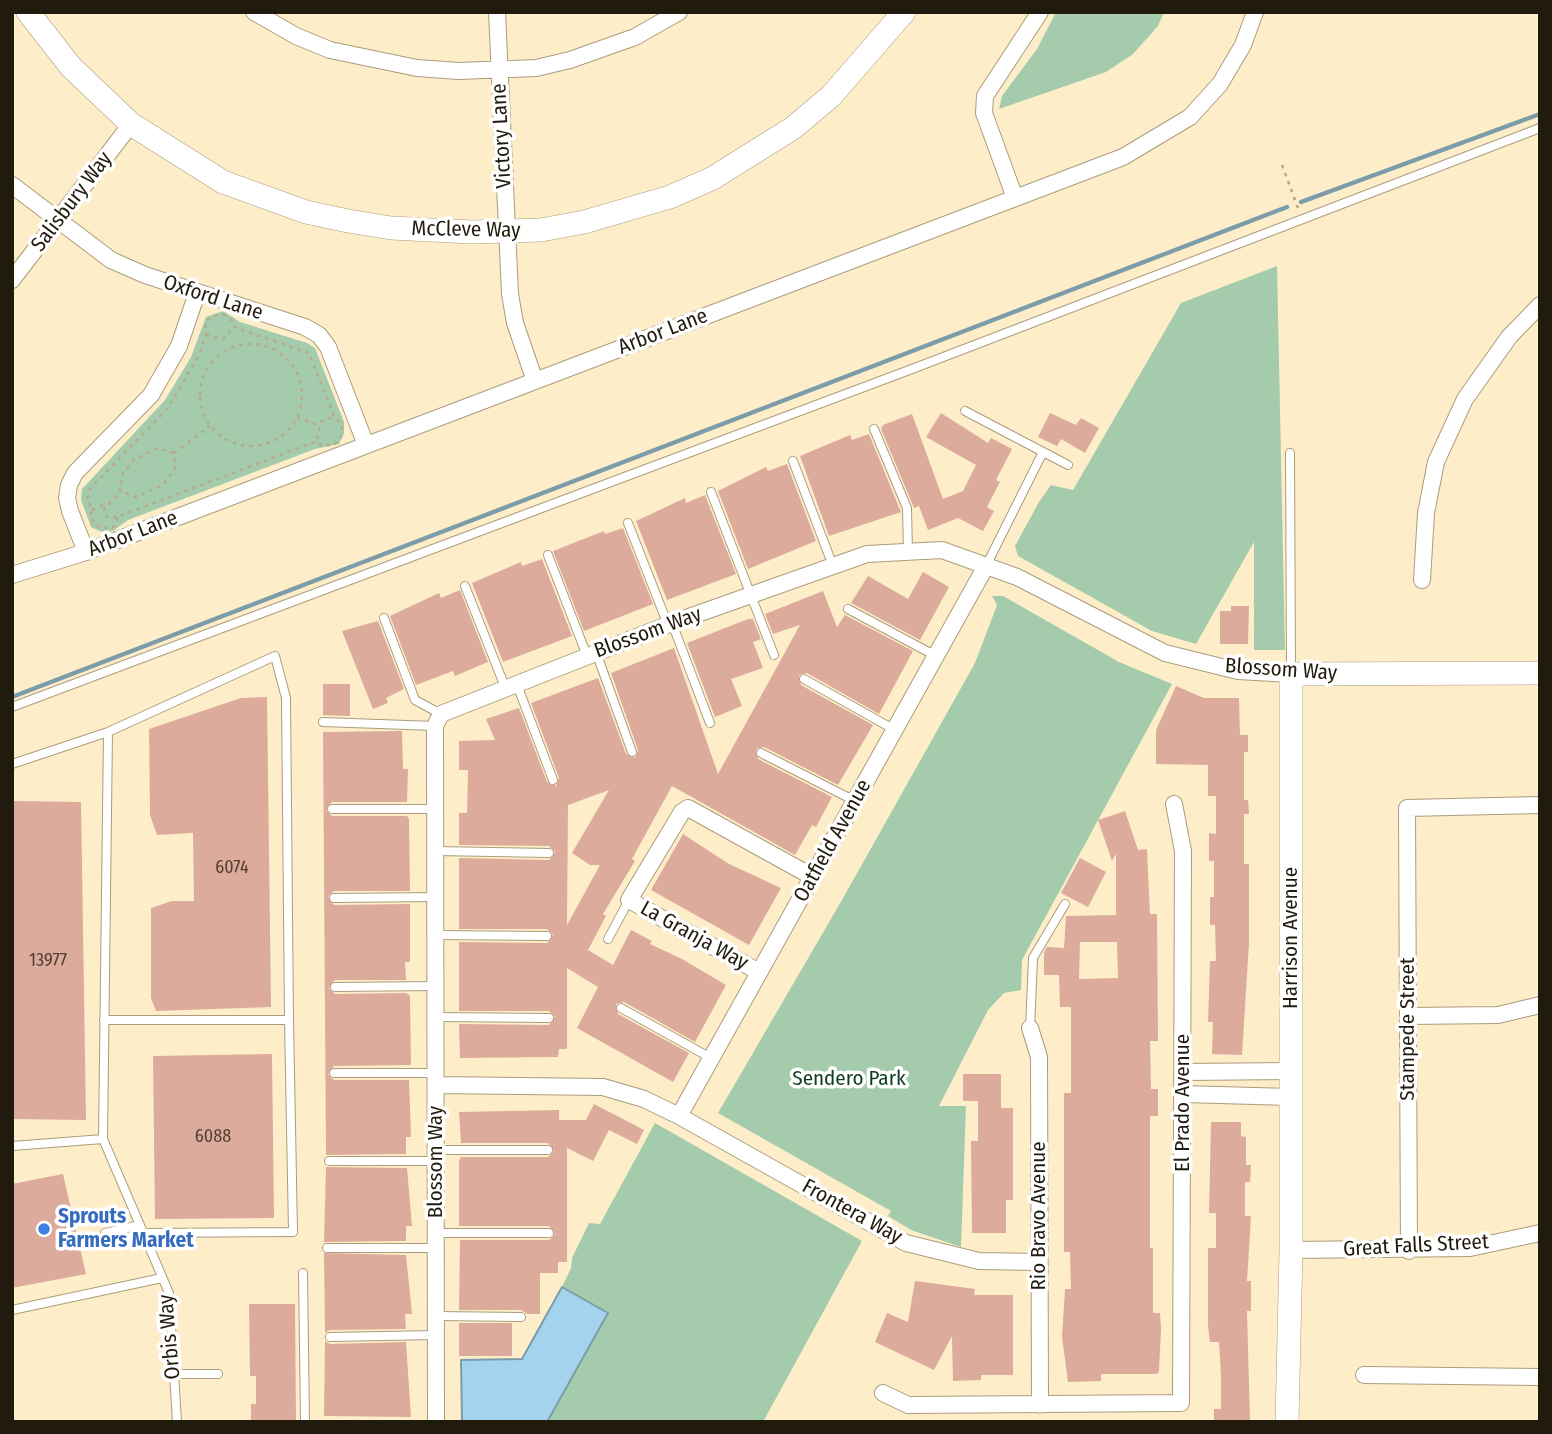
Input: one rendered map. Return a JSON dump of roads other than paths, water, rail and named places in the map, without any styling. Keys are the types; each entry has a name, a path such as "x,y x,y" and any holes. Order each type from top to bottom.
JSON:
{"street":[{"name":"McCleve Way","path":"28,12 71,67 131,124 223,181 306,212 391,228 506,232 541,230 623,212 713,178 793,128 831,96 904,12"},
{"path":"254,12 296,36 370,61 417,68 499,71 536,68 604,50 679,12"},
{"name":"Victory Lane","path":"497,12 506,232 515,323 535,381"},
{"path":"1015,198 984,113 985,96 1040,12"},
{"name":"Arbor Lane","path":"12,575 86,552 1123,157 1189,117 1220,83 1243,46 1255,12"},
{"name":"Salisbury Way","path":"12,280 131,124"},
{"name":"Oxford Lane","path":"12,185 57,222 111,260 197,293 305,327 319,335 328,347 366,445"},
{"path":"86,552 70,511 67,498 69,485 75,473 152,395 179,346 197,293"},
{"path":"1422,580 1426,513 1436,463 1465,399 1509,337 1540,305"},
{"name":"Blossom Way","path":"436,1422 438,720 511,685 591,654 867,554 942,550 1017,577 1165,653 1238,671 1291,674 1540,673"},
{"name":"Oatfield Avenue","path":"679,1116 986,566"},
{"name":"Harrison Avenue","path":"1287,1422 1291,1251 1291,674"},
{"name":"El Prado Avenue","path":"1040,1405 1181,1403 1183,851 1174,804"},
{"name":"Stampede Street","path":"1409,1251 1407,808 1540,806"},
{"path":"629,900 682,812 688,808 813,877"},
{"name":"La Granja Way","path":"629,900 759,972"},
{"path":"1408,1016 1498,1015 1540,1005"},
{"name":"Rio Bravo Avenue","path":"1030,1028 1039,1057 1040,1405"},
{"path":"1184,1072 1291,1071"},
{"name":"Frontera Way","path":"436,1079 603,1087 644,1100 679,1116 906,1242 979,1261 1039,1262"},
{"path":"1183,1094 1291,1097"},
{"name":"Great Falls Street","path":"1291,1251 1470,1248 1540,1233"},
{"path":"1364,1375 1540,1377"},
{"path":"883,1393 908,1405 1040,1405"}],"lane":[{"path":"12,708 1540,128"},
{"path":"965,411 1068,466"},
{"path":"874,429 907,508 908,552"},
{"path":"986,566 1043,452"},
{"name":"Harrison Avenue","path":"1290,453 1291,674"},
{"path":"793,461 833,567"},
{"path":"711,492 774,655"},
{"path":"628,523 710,723"},
{"path":"548,555 632,752"},
{"path":"465,586 553,780"},
{"path":"848,609 936,656"},
{"path":"384,618 415,700 438,720"},
{"path":"12,764 108,732 275,656 286,698 293,1232 142,1229 105,1233"},
{"path":"804,679 895,730"},
{"path":"323,722 438,720"},
{"path":"12,1146 103,1139 108,732"},
{"path":"761,753 855,801"},
{"path":"332,809 436,809"},
{"path":"436,851 549,853"},
{"path":"334,898 436,897"},
{"path":"608,939 629,900"},
{"path":"1030,1028 1033,958 1065,904"},
{"path":"436,935 547,936"},
{"path":"335,987 436,986"},
{"path":"621,1008 711,1058"},
{"path":"436,1017 549,1018"},
{"path":"104,1020 289,1020"},
{"path":"334,1073 436,1079"},
{"name":"Orbis Way","path":"103,1139 169,1293 177,1422"},
{"path":"329,1161 548,1150"},
{"path":"327,1248 549,1233"},
{"path":"303,1273 305,1422"},
{"path":"12,1310 162,1278"},
{"path":"436,1316 521,1317"},
{"path":"330,1336 436,1335"},
{"path":"174,1374 218,1374"}],"water":[{"path":"562,1287 608,1313 547,1422 462,1422 461,1360 522,1359"}],"waterway":[{"path":"1301,202 1540,114"},
{"path":"12,697 1287,207"}],"place":[{"name":"Sprouts Farmers Market","path":"44,1229"}],"park label":[{"name":"Sendero Park","path":"849,1079"}]}
